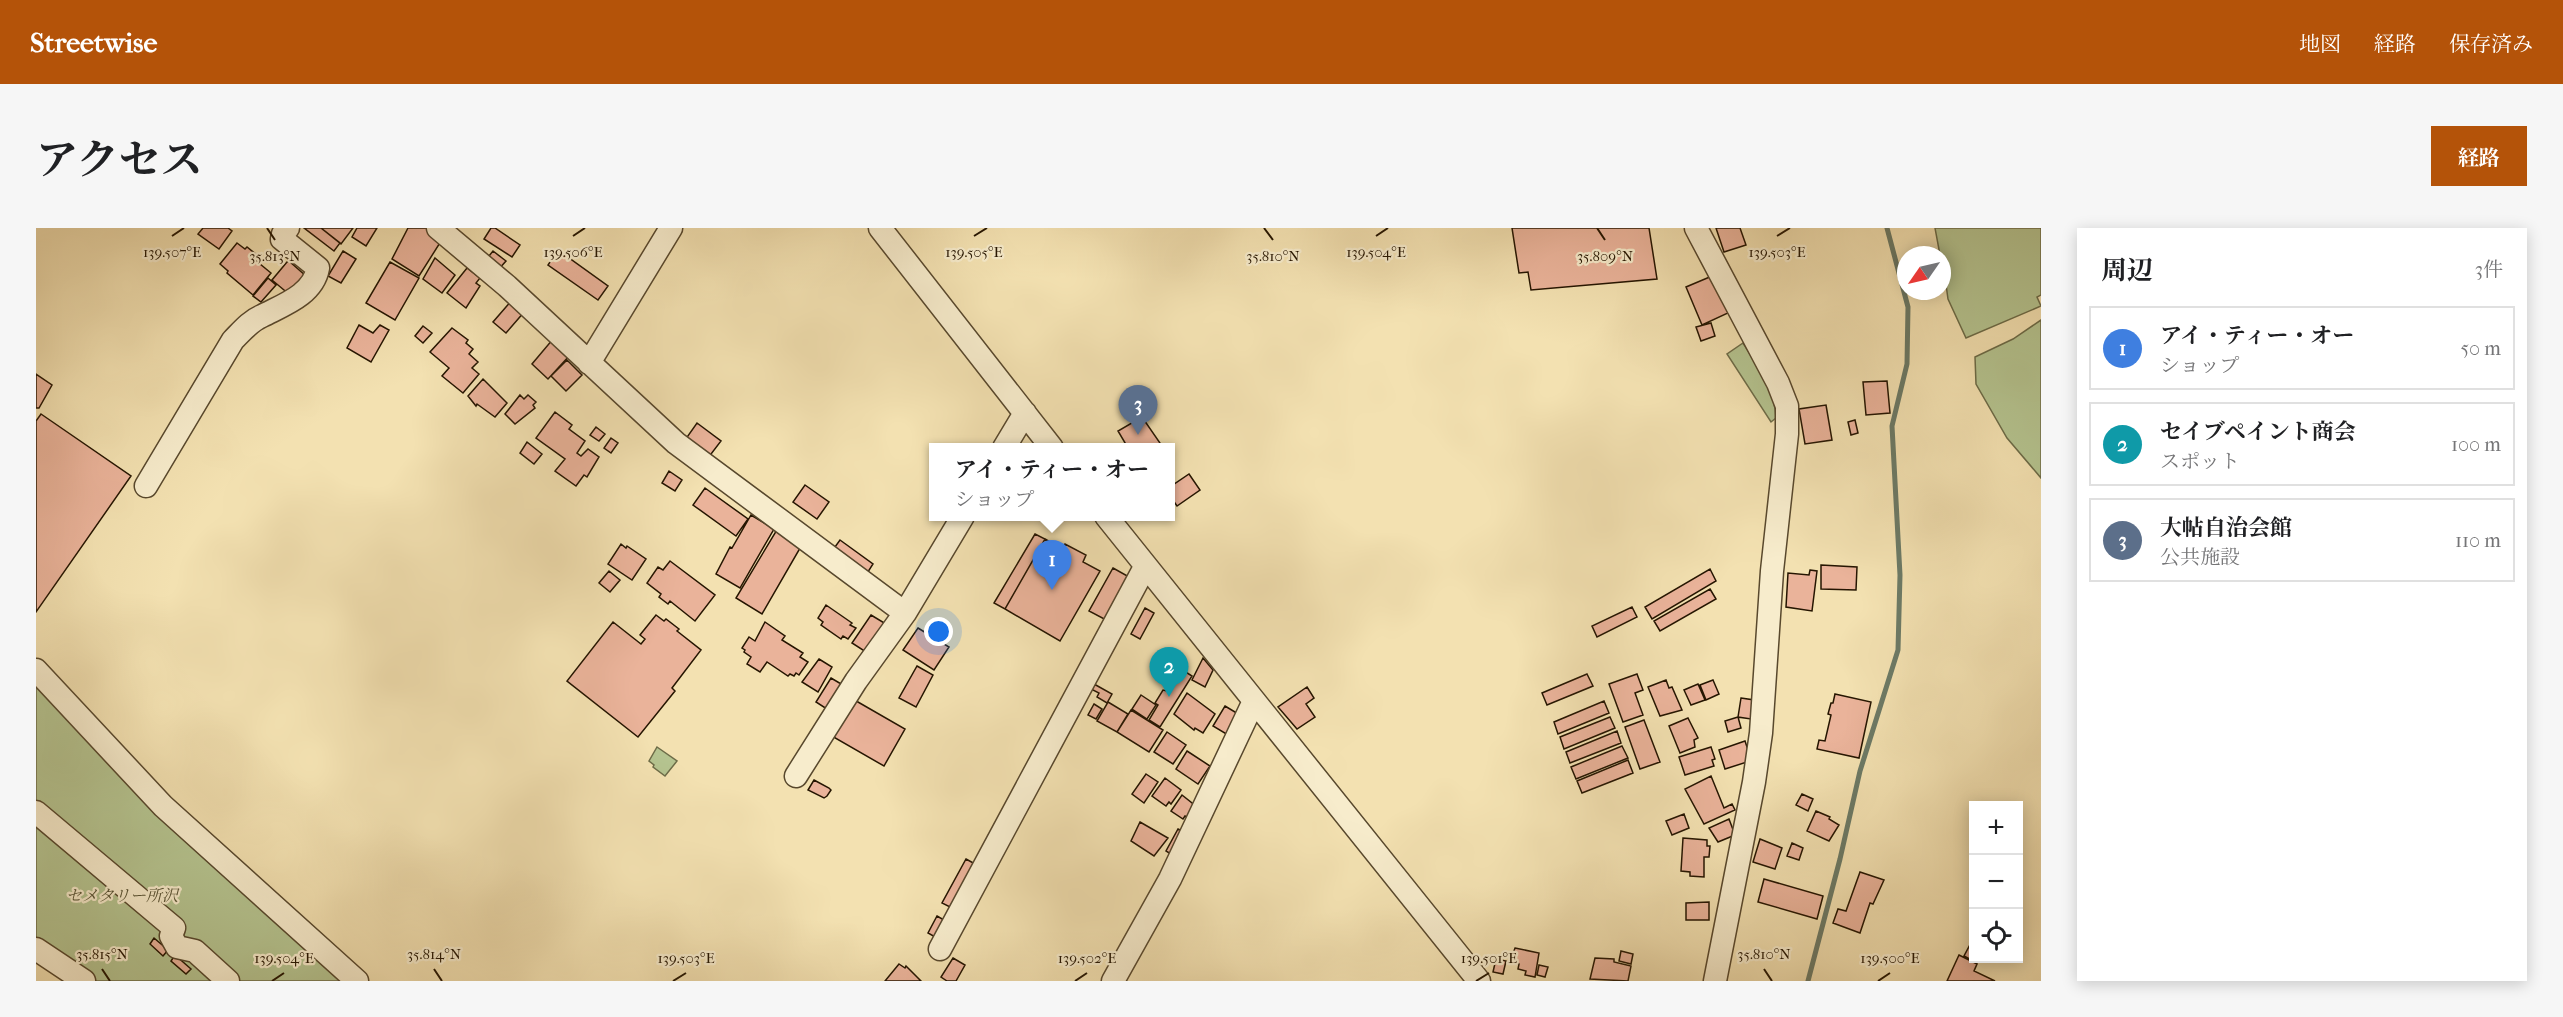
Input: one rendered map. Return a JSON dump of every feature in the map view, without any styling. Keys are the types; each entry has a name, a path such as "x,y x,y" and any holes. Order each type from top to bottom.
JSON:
{"street":[{"path":"146,486 233,340 246,326 261,316 296,299 305,291 317,272 318,268 282,239 288,228"},
{"path":"438,228 507,286 635,407 712,471 905,613"},
{"path":"589,363 671,228"},
{"path":"880,228 1049,443"},
{"path":"1696,228 1778,383 1787,406 1787,434 1772,571 1761,733 1754,782 1715,981"},
{"path":"1006,443 1025,413"},
{"path":"796,776 856,681 905,613 960,521"},
{"path":"1110,521 1479,981"},
{"path":"940,949 1145,567"},
{"path":"36,670 164,806 357,981"},
{"path":"1113,981 1170,879 1254,701"},
{"path":"36,812 174,928 171,936 177,947 195,951 228,981"},
{"path":"36,949 84,981"}],"green space":[{"path":"1935,228 2041,228 2041,295 2037,297 2041,306 1966,338 1948,300 1951,300 1951,246 1938,246"},
{"path":"2041,320 2041,478 2007,438 1976,384 1975,357 2013,339"},
{"path":"1743,343 1765,379 1773,398 1776,418 1771,422 1727,354"},
{"name":"セメタリー所沢","path":"36,684 343,981 95,981 36,942"},
{"path":"657,747 677,761 665,776 649,761"}],"building":[{"path":"203,228 228,228 232,231 219,249 198,234"},
{"path":"304,228 321,228 340,243 334,251"},
{"path":"321,228 353,228 341,244"},
{"path":"357,228 377,228 366,246 352,237"},
{"path":"408,228 427,228 443,238 419,276 392,259"},
{"path":"491,228 495,228 520,245 512,257 484,239"},
{"path":"1512,228 1649,228 1657,279 1531,290 1528,272 1519,273"},
{"path":"1716,228 1740,228 1746,245 1724,252"},
{"path":"237,243 257,255 254,259 271,273 253,295 220,264"},
{"path":"558,250 608,286 598,300 548,265"},
{"path":"343,251 356,259 341,283 328,276"},
{"path":"493,251 506,261 497,271 485,261"},
{"path":"435,258 455,275 442,293 423,279"},
{"path":"287,262 306,276 290,295 272,280"},
{"path":"390,262 419,278 395,320 366,303"},
{"path":"467,268 480,278 476,283 480,286 466,308 447,293"},
{"path":"1712,276 1728,313 1702,325 1686,287"},
{"path":"268,278 276,285 261,302 253,296"},
{"path":"512,300 525,311 506,333 493,322"},
{"path":"1711,323 1715,336 1701,341 1696,327"},
{"path":"359,325 373,333 380,325 389,330 371,362 347,348"},
{"path":"423,326 432,333 423,343 415,336"},
{"path":"452,328 468,340 466,343 473,349 469,354 478,362 472,368 479,374 463,393 442,376 449,368 430,352"},
{"path":"553,339 570,355 548,379 532,364"},
{"path":"567,360 582,375 566,391 551,376"},
{"path":"36,374 52,385 39,408 36,408"},
{"path":"483,379 507,403 495,417 477,404 476,406 468,396"},
{"path":"1887,381 1890,413 1866,415 1863,382"},
{"path":"520,395 524,399 528,395 536,402 533,405 535,408 515,424 505,414"},
{"path":"1826,405 1832,440 1805,444 1799,409"},
{"path":"555,412 572,425 569,429 585,441 577,453 581,456 588,449 599,457 587,477 584,475 576,486 555,471 565,459 536,438"},
{"path":"41,414 131,476 36,612 36,421"},
{"path":"1142,417 1160,443 1125,443 1118,431"},
{"path":"1855,420 1858,433 1851,435 1848,422"},
{"path":"697,423 721,441 708,458 685,440"},
{"path":"596,427 605,434 599,441 590,435"},
{"path":"611,438 618,443 611,453 604,448"},
{"path":"527,442 542,454 534,464 520,453"},
{"path":"669,471 682,480 675,491 662,483"},
{"path":"1189,474 1200,490 1177,506 1175,484"},
{"path":"805,485 829,502 817,519 793,502"},
{"path":"705,488 748,519 736,536 693,505"},
{"path":"751,515 774,529 740,588 716,574"},
{"path":"778,528 803,543 762,614 736,598"},
{"path":"1035,534 1045,539 1005,609 994,603"},
{"path":"1045,539 1062,549 1065,544 1086,555 1083,562 1100,571 1060,641 1005,609"},
{"path":"840,540 873,564 866,575 832,551"},
{"path":"621,544 646,559 632,580 608,564"},
{"path":"670,561 715,595 695,621 670,601 668,604 659,597 661,594 647,583 658,567 663,570"},
{"path":"1821,565 1857,567 1856,590 1821,589"},
{"path":"1113,568 1131,578 1108,621 1089,611"},
{"path":"1710,569 1716,581 1652,619 1645,607"},
{"path":"1810,570 1817,571 1812,611 1786,607 1788,573 1809,575"},
{"path":"609,571 620,580 610,592 599,583"},
{"path":"1710,589 1716,599 1660,631 1654,621"},
{"path":"826,605 856,628 848,639 843,636 841,639 821,625 823,622 818,618"},
{"path":"1632,607 1637,617 1597,637 1592,626"},
{"path":"1145,608 1154,613 1140,639 1131,634"},
{"path":"656,615 679,629 677,631 701,650 672,688 675,691 638,737 567,681 613,622 641,644 645,639 640,635"},
{"path":"871,615 886,624 869,654 852,643"},
{"path":"765,622 785,636 782,640 803,653 800,657 808,662 799,675 796,673 794,676 790,674 788,676 767,662 760,672 747,664 751,657 742,648 749,637 755,641"},
{"path":"918,628 949,647 934,670 903,650"},
{"path":"1203,658 1213,670 1205,687 1192,680"},
{"path":"819,659 832,667 818,692 802,682"},
{"path":"917,666 933,675 916,707 899,698"},
{"path":"1181,669 1192,676 1160,727 1149,720 1158,705 1155,703 1163,690 1167,691"},
{"path":"1587,674 1593,686 1547,705 1542,693"},
{"path":"1637,674 1643,690 1635,693 1643,715 1623,722 1609,684"},
{"path":"831,678 848,688 833,713 816,702"},
{"path":"1666,680 1669,688 1672,687 1682,710 1660,716 1648,687"},
{"path":"1713,680 1719,694 1706,700 1700,685"},
{"path":"1094,684 1112,694 1107,703 1097,697 1099,693 1091,689"},
{"path":"1698,684 1705,700 1691,705 1684,690"},
{"path":"1307,687 1314,698 1306,704 1315,717 1297,729 1278,707"},
{"path":"1187,693 1215,714 1203,733 1195,728 1194,730 1174,714"},
{"path":"1835,694 1871,702 1859,758 1817,749 1819,740 1825,741 1831,715 1828,714"},
{"path":"1141,695 1156,705 1147,719 1132,709"},
{"path":"851,698 905,729 884,766 830,735"},
{"path":"1741,698 1754,700 1751,719 1738,717"},
{"path":"1604,701 1609,713 1558,734 1554,722"},
{"path":"1108,702 1128,714 1117,732 1097,721"},
{"path":"1094,704 1102,709 1096,719 1088,715"},
{"path":"1225,706 1240,715 1228,735 1213,726"},
{"path":"1131,710 1163,730 1149,752 1117,732"},
{"path":"1610,717 1615,728 1564,749 1560,737"},
{"path":"1738,717 1741,728 1728,732 1725,721"},
{"path":"1688,718 1698,738 1694,740 1695,747 1680,753 1669,726"},
{"path":"1644,720 1660,762 1640,769 1625,727"},
{"path":"1617,731 1621,743 1570,763 1566,752"},
{"path":"1167,732 1186,745 1173,764 1154,752"},
{"path":"1745,741 1748,750 1747,762 1725,769 1719,750"},
{"path":"1622,746 1628,758 1576,779 1571,767"},
{"path":"1711,747 1715,759 1712,760 1714,766 1685,775 1679,757"},
{"path":"1187,751 1210,766 1198,784 1176,769"},
{"path":"1628,760 1633,773 1582,793 1577,781"},
{"path":"1146,774 1158,782 1144,803 1132,794"},
{"path":"1711,776 1724,808 1732,804 1735,810 1704,824 1685,789"},
{"path":"1165,778 1181,790 1171,804 1169,802 1166,806 1152,796"},
{"path":"814,780 831,790 827,796 824,798 808,790"},
{"path":"1802,794 1813,799 1808,811 1796,805"},
{"path":"1182,795 1197,807 1189,818 1185,816 1183,819 1171,811"},
{"path":"1816,811 1830,817 1829,819 1839,825 1829,841 1807,831"},
{"path":"1684,814 1689,828 1672,835 1666,821"},
{"path":"1729,819 1735,835 1718,842 1709,828"},
{"path":"1140,822 1168,838 1154,856 1131,841"},
{"path":"1178,829 1182,831 1174,856 1166,851"},
{"path":"1683,838 1707,840 1707,846 1710,846 1709,857 1704,857 1704,877 1690,876 1690,872 1681,871"},
{"path":"1760,839 1782,848 1775,869 1753,862"},
{"path":"1792,843 1803,848 1799,860 1787,856"},
{"path":"966,859 977,865 954,909 942,903"},
{"path":"1860,872 1884,880 1873,904 1870,903 1860,933 1833,923 1838,909 1846,911"},
{"path":"1764,879 1823,896 1817,919 1758,902"},
{"path":"1709,902 1709,920 1686,920 1686,903"},
{"path":"937,916 944,920 935,937 928,933"},
{"path":"154,938 168,950 163,956 150,944"},
{"path":"1969,947 1969,959 1964,956"},
{"path":"1515,948 1539,953 1535,977 1525,975 1526,971 1518,969 1519,964 1510,962"},
{"path":"1621,951 1633,954 1631,964 1619,961"},
{"path":"175,955 191,969 186,974 171,961"},
{"path":"1959,955 1969,960 1969,963 1977,964 1974,971 1995,981 1947,981"},
{"path":"953,958 965,965 956,981 947,981 941,977"},
{"path":"1595,958 1614,959 1614,962 1631,966 1628,981 1590,979"},
{"path":"1496,959 1506,961 1503,974 1493,972"},
{"path":"899,964 905,968 906,966 921,981 885,981"},
{"path":"1539,965 1548,967 1545,977 1537,975"}],"waterway":[{"path":"1808,981 1860,771 1898,650 1900,575 1892,426 1907,364 1908,307 1887,228"}],"place":[{"name":"大帖自治会館","path":"1138,435"},
{"name":"アイ・ティー・オー","path":"1052,590"},
{"name":"セイブペイント商会","path":"1169,697"}]}
